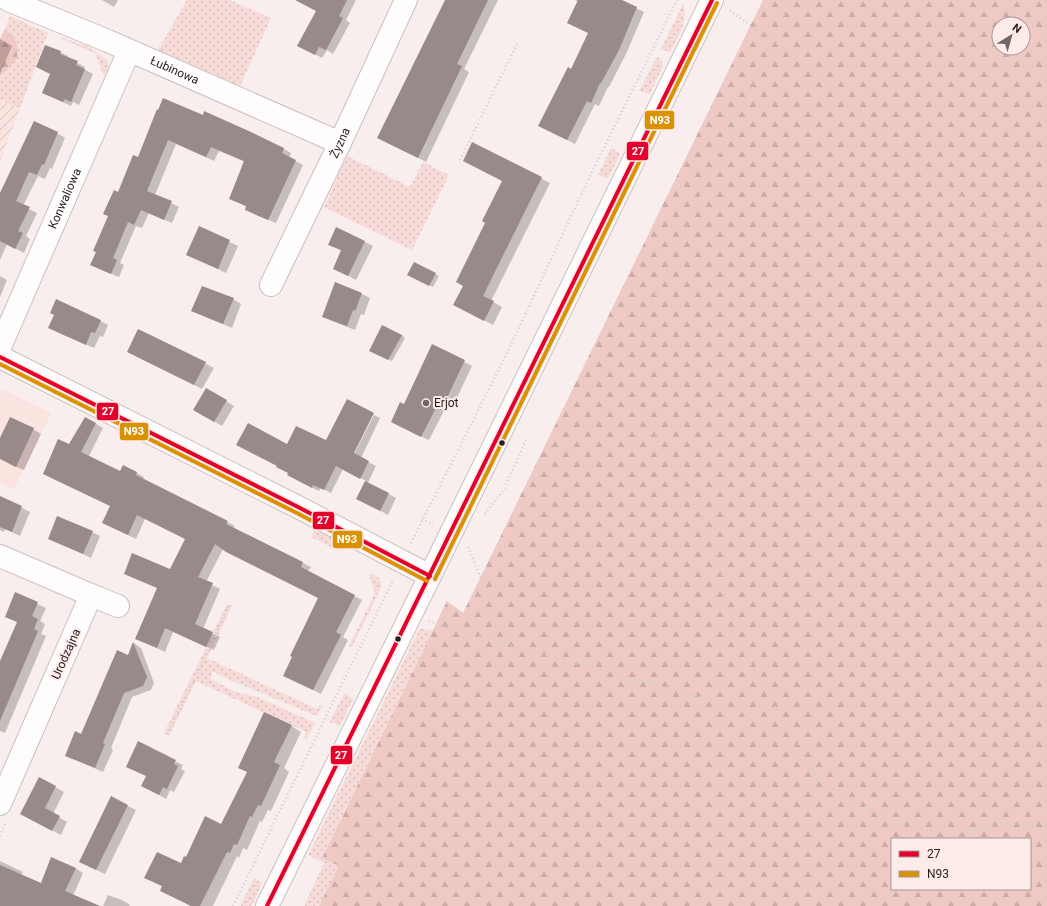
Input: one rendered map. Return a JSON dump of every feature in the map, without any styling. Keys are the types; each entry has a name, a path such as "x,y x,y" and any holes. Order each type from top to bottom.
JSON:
{"street":[{"name":"Łubinowa","path":"8,0 130,50 340,143"},
{"name":"Żyzna","path":"271,285 340,143 406,0"},
{"path":"266,906 450,533 718,4"},
{"name":"Konwaliowa","path":"0,347 130,50"},
{"path":"0,357 430,576"},
{"path":"0,556 118,606"},
{"name":"Urodzajna","path":"0,804 91,595"}],"path":[{"path":"233,906 401,561 507,353 590,176 676,0"},
{"path":"790,0 773,40 644,318 636,400 713,537 735,638 819,781"},
{"path":"718,4 773,40 995,224 1047,265"},
{"path":"460,160 518,42"},
{"path":"482,518 504,489 527,438"},
{"path":"422,519 465,541 509,645"},
{"path":"167,734 229,605"},
{"path":"410,616 509,645 685,692 725,705 753,720 819,781 881,816 917,830 953,835 1002,824 1047,822"}],"shaded area":[{"path":"187,0 229,0 271,18 240,86 158,50"},
{"path":"683,4 685,17 682,29 670,52 661,49"},
{"path":"10,16 48,33 20,108 0,99 0,76 8,69 12,34 4,30"},
{"path":"63,38 89,47 108,61 110,75 106,72 104,76 95,53 62,39"},
{"path":"657,57 661,59 663,66 650,94 639,91"},
{"path":"0,99 20,108 0,162"},
{"path":"611,148 615,150 615,152 618,151 620,155 608,178 605,178 598,175"},
{"path":"347,156 410,187 423,162 449,175 412,250 324,207"},
{"path":"4,390 51,413 14,489 0,483 0,392"},
{"path":"317,528 341,540 342,544 339,551 311,537"},
{"path":"369,574 378,577 381,583 381,588 352,647 349,646 375,593"},
{"path":"227,604 232,606 207,658 317,709 320,705 322,706 317,716 214,672 212,672 211,679 233,691 257,697 315,723 307,738 304,737 306,732 196,681 169,736 164,733"},
{"path":"420,628 432,631 322,857 339,866 319,906 304,906 324,863 308,855"},
{"path":"345,693 353,699 340,726 329,722"},
{"path":"254,878 262,883 252,906 240,906"}],"green space":[{"path":"763,0 1047,0 1047,906 319,906 339,866 322,858 447,601 463,613"},
{"path":"4,30 12,34 17,44 17,58 0,76 0,39"}],"building":[{"path":"295,0 347,0 339,16 343,18 326,50 319,47 315,55 297,46 316,11"},
{"path":"445,0 488,0 457,64 462,66 418,158 377,138"},
{"path":"578,0 622,0 637,7 619,50 600,83 591,103 587,101 567,140 538,126 568,67 571,69 588,33 567,23"},
{"path":"45,45 61,51 60,54 78,61 76,65 85,69 71,102 65,99 63,102 42,93 50,74 36,67"},
{"path":"163,98 203,115 204,111 251,132 284,148 282,153 296,160 268,220 245,210 246,206 229,199 244,161 211,147 206,157 168,140 147,191 172,201 164,220 141,210 134,225 128,222 113,258 117,260 111,274 90,265 96,252 93,251 108,216 103,214 114,190 118,192 133,155 138,157 157,109 158,110"},
{"path":"34,121 58,132 44,165 42,164 37,175 29,172 16,201 30,207 18,231 23,233 15,249 0,241 0,193"},
{"path":"472,142 542,177 483,296 494,301 484,321 453,305 463,286 456,282 485,223 482,221 502,181 463,161"},
{"path":"199,226 230,240 218,269 186,255"},
{"path":"336,227 365,241 348,276 333,269 341,250 328,245"},
{"path":"414,262 436,273 429,286 407,275"},
{"path":"335,282 362,293 347,326 322,317"},
{"path":"202,286 234,298 223,324 191,311"},
{"path":"56,299 101,320 95,333 91,332 86,345 48,328 54,315 50,313"},
{"path":"382,325 402,335 388,360 369,351"},
{"path":"138,329 206,362 194,385 127,352"},
{"path":"432,344 465,360 446,400 441,398 421,437 391,422 400,402 404,404"},
{"path":"206,388 227,400 214,422 193,410"},
{"path":"347,399 374,413 354,453 369,461 360,479 336,466 324,490 313,485 312,488 287,475 288,473 276,467 277,466 236,445 248,423 287,444 296,426 326,440"},
{"path":"10,417 34,428 16,467 0,459 0,438"},
{"path":"85,417 96,423 81,452 120,471 123,465 137,472 136,475 228,521 226,524 303,562 301,567 355,595 336,632 341,635 313,690 283,676 292,657 290,656 318,598 226,552 215,544 198,577 213,583 195,624 213,632 206,647 165,628 157,648 135,639 157,588 124,574 132,553 170,569 185,539 137,515 128,535 102,523 110,506 43,474 58,439 69,444"},
{"path":"365,481 389,493 380,511 356,499"},
{"path":"0,496 22,506 12,532 0,527"},
{"path":"57,516 93,531 83,554 48,539"},
{"path":"15,592 38,602 32,616 38,619 34,629 38,631 0,721 0,661 17,622 5,617"},
{"path":"133,642 147,677 143,686 124,693 103,743 105,744 95,768 65,756 75,731 81,734 117,650 128,655"},
{"path":"264,712 292,725 274,762 280,765 261,806 258,805 252,817 250,816 237,845 234,844 230,853 227,852 200,906 191,906 160,891 162,886 144,878 157,852 181,863 184,856 186,857 205,816 221,824 247,772 238,768"},
{"path":"138,741 176,760 174,764 178,766 167,789 163,787 159,795 141,786 146,776 126,767"},
{"path":"39,777 56,786 45,808 60,816 52,831 20,814"},
{"path":"111,796 128,805 96,870 79,862"},
{"path":"51,857 76,868 65,891 100,906 0,906 0,865 41,883"}],"transit line":[{"name":"27","path":"267,906 712,0"},
{"name":"N93","path":"435,579 717,3"},
{"name":"27","path":"0,357 298,507 430,576"},
{"name":"N93","path":"0,364 295,512 427,581"}],"place":[{"name":"Erjot","path":"426,403"}]}
